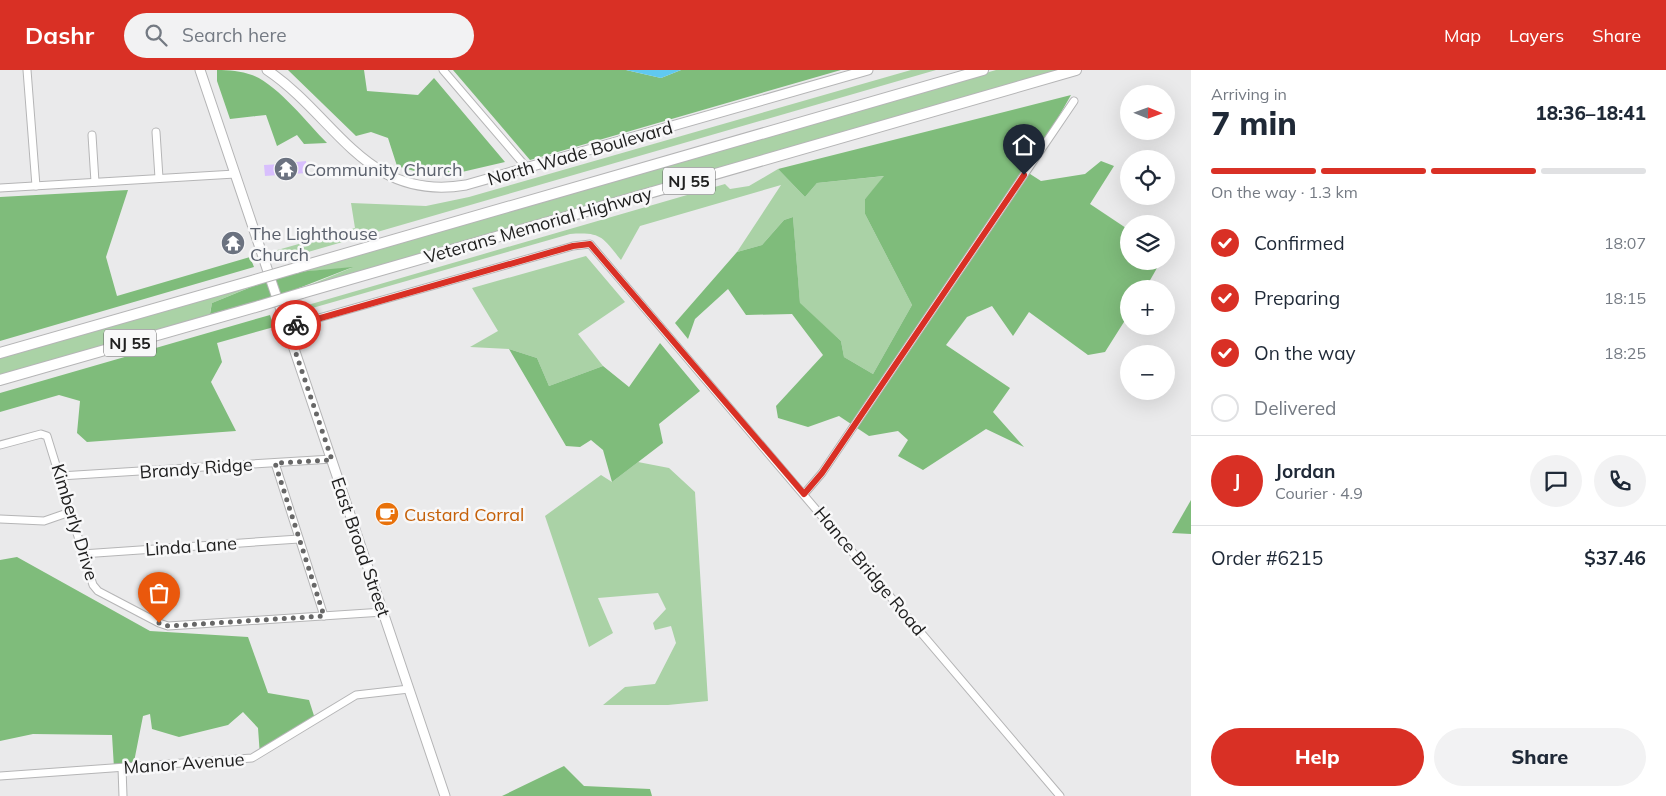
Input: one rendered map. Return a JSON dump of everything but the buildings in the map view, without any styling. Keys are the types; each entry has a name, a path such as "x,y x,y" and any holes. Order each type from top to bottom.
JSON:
{"highway":[{"name":"Veterans Memorial Highway","path":"0,353 983,70"},
{"name":"Veterans Memorial Highway","path":"0,380 1076,70"}],"main road":[{"name":"East Broad Street","path":"200,70 445,796"},
{"name":"North Wade Boulevard","path":"267,70 286,84 365,161 401,181 435,188 461,186 868,70"}],"street":[{"path":"27,70 36,186"},
{"path":"443,70 527,168"},
{"path":"804,494 822,473 1074,101"},
{"path":"156,132 159,178"},
{"path":"92,135 95,182"},
{"path":"0,188 235,174"},
{"name":"Hance Bridge Road","path":"287,327 573,246 590,244 1060,796"},
{"name":"Kimberly Drive","path":"0,445 41,434 47,436 92,586 98,592 168,626 383,612"},
{"name":"Brandy Ridge","path":"60,476 332,460"},
{"path":"275,463 324,616"},
{"path":"0,519 44,520 70,512"},
{"name":"Linda Lane","path":"82,554 299,539"},
{"name":"Manor Avenue","path":"0,776 252,758 356,695 409,689"},
{"path":"122,768 123,796"}],"green space":[{"path":"217,70 244,73 262,80 292,105 327,143 304,144 297,135 277,146 266,115 230,119 217,81"},
{"path":"288,70 364,70 367,91 418,95 434,78 505,162 449,175 429,175 397,166 388,138 371,132 356,136"},
{"path":"453,70 626,70 661,78 681,70 841,70 530,160"},
{"path":"911,70 936,70 277,261 274,251 355,228 351,203 426,206 469,197"},
{"path":"996,70 1060,70 300,289 351,268 297,272"},
{"path":"1071,95 1027,172 1041,181 1085,174 1101,161 1114,166 1090,204 1120,224 1120,270 1156,270 1150,280 1120,280 1120,328 1105,352 1088,355 1029,312 1013,336 992,306 967,317 946,345 1010,388 993,412 1024,447 986,429 923,470 898,456 908,440 898,431 869,436 839,416 808,427 778,418 776,406 823,355 792,314 746,315 728,289 695,319 688,339 675,323 737,252 762,245 784,220 793,217 800,303 841,341 844,357 873,374 912,305 865,214 865,199 884,176 817,183 805,197 778,169"},
{"path":"778,169 805,197 817,183 885,176 865,199 865,214 912,305 873,374 844,357 841,341 800,304 793,217 784,220 762,245 737,252 781,185 640,226 621,260 605,241 595,235 570,234 295,313 294,309 725,184 730,189 749,186"},
{"path":"128,190 106,257 117,296 250,257 254,267 0,341 0,197"},
{"path":"586,256 625,302 578,334 603,366 549,386 537,358 509,349 470,347 498,331 472,288"},
{"path":"353,267 281,295 275,279 297,272"},
{"path":"266,281 272,297 210,314 212,303"},
{"path":"256,283 258,284 212,303 210,313 258,301 0,377 0,357"},
{"path":"270,315 274,327 217,343 222,362 211,382 236,431 87,442 77,433 80,401 59,395 0,412 0,393"},
{"path":"660,343 700,391 659,424 663,443 612,482 603,450 591,440 580,447 566,446 509,349 537,358 549,386 603,366 629,387"},
{"path":"638,462 669,468 695,492 708,701 668,705 603,705 625,687 655,684 676,643 671,626 655,630 653,623 666,609 658,593 598,598 613,633 589,647 545,516 601,475 612,482"},
{"path":"1191,500 1191,534 1172,533"},
{"path":"17,557 150,631 248,637 268,693 309,700 316,722 260,756 258,728 243,712 228,725 179,737 152,729 150,714 143,716 133,767 114,768 112,735 33,734 0,741 0,560"},
{"path":"564,766 584,786 650,789 652,796 502,796"}],"water":[{"path":"626,70 681,70 661,78"}],"way so far":[{"path":"159,623 168,626 324,616 275,463 332,460 287,327 296,325"}],"place":[{"name":"Community Church","path":"286,169"},
{"name":"The Lighthouse Church","path":"233,243"},
{"name":"Custard Corral","path":"387,514"}],"route":[{"path":"296,325 573,246 590,244 804,494 822,473 1024,175"}]}
